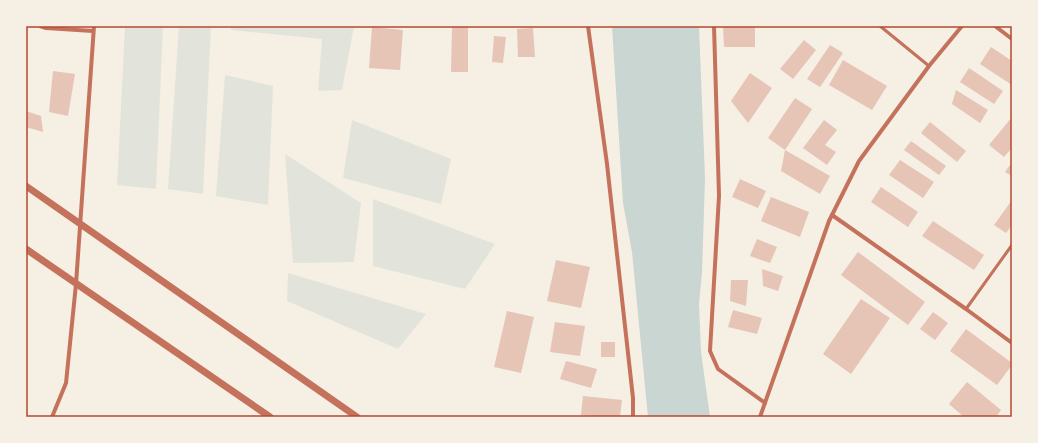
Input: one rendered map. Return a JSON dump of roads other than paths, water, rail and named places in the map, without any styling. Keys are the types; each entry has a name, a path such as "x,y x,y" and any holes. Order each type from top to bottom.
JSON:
{"street":[{"path":"40,26 46,28 94,28 76,284 66,383 52,417"},
{"path":"588,26 608,172 633,398 633,417"},
{"path":"714,26 719,196 710,352 718,369 765,403"},
{"path":"760,417 832,215 859,161 962,26"},
{"path":"995,26 1012,39"},
{"path":"26,186 357,417"},
{"path":"832,215 966,308 1012,343"},
{"path":"26,249 270,417"}],"lane":[{"path":"880,26 930,66"},
{"path":"966,308 1012,245"}]}
